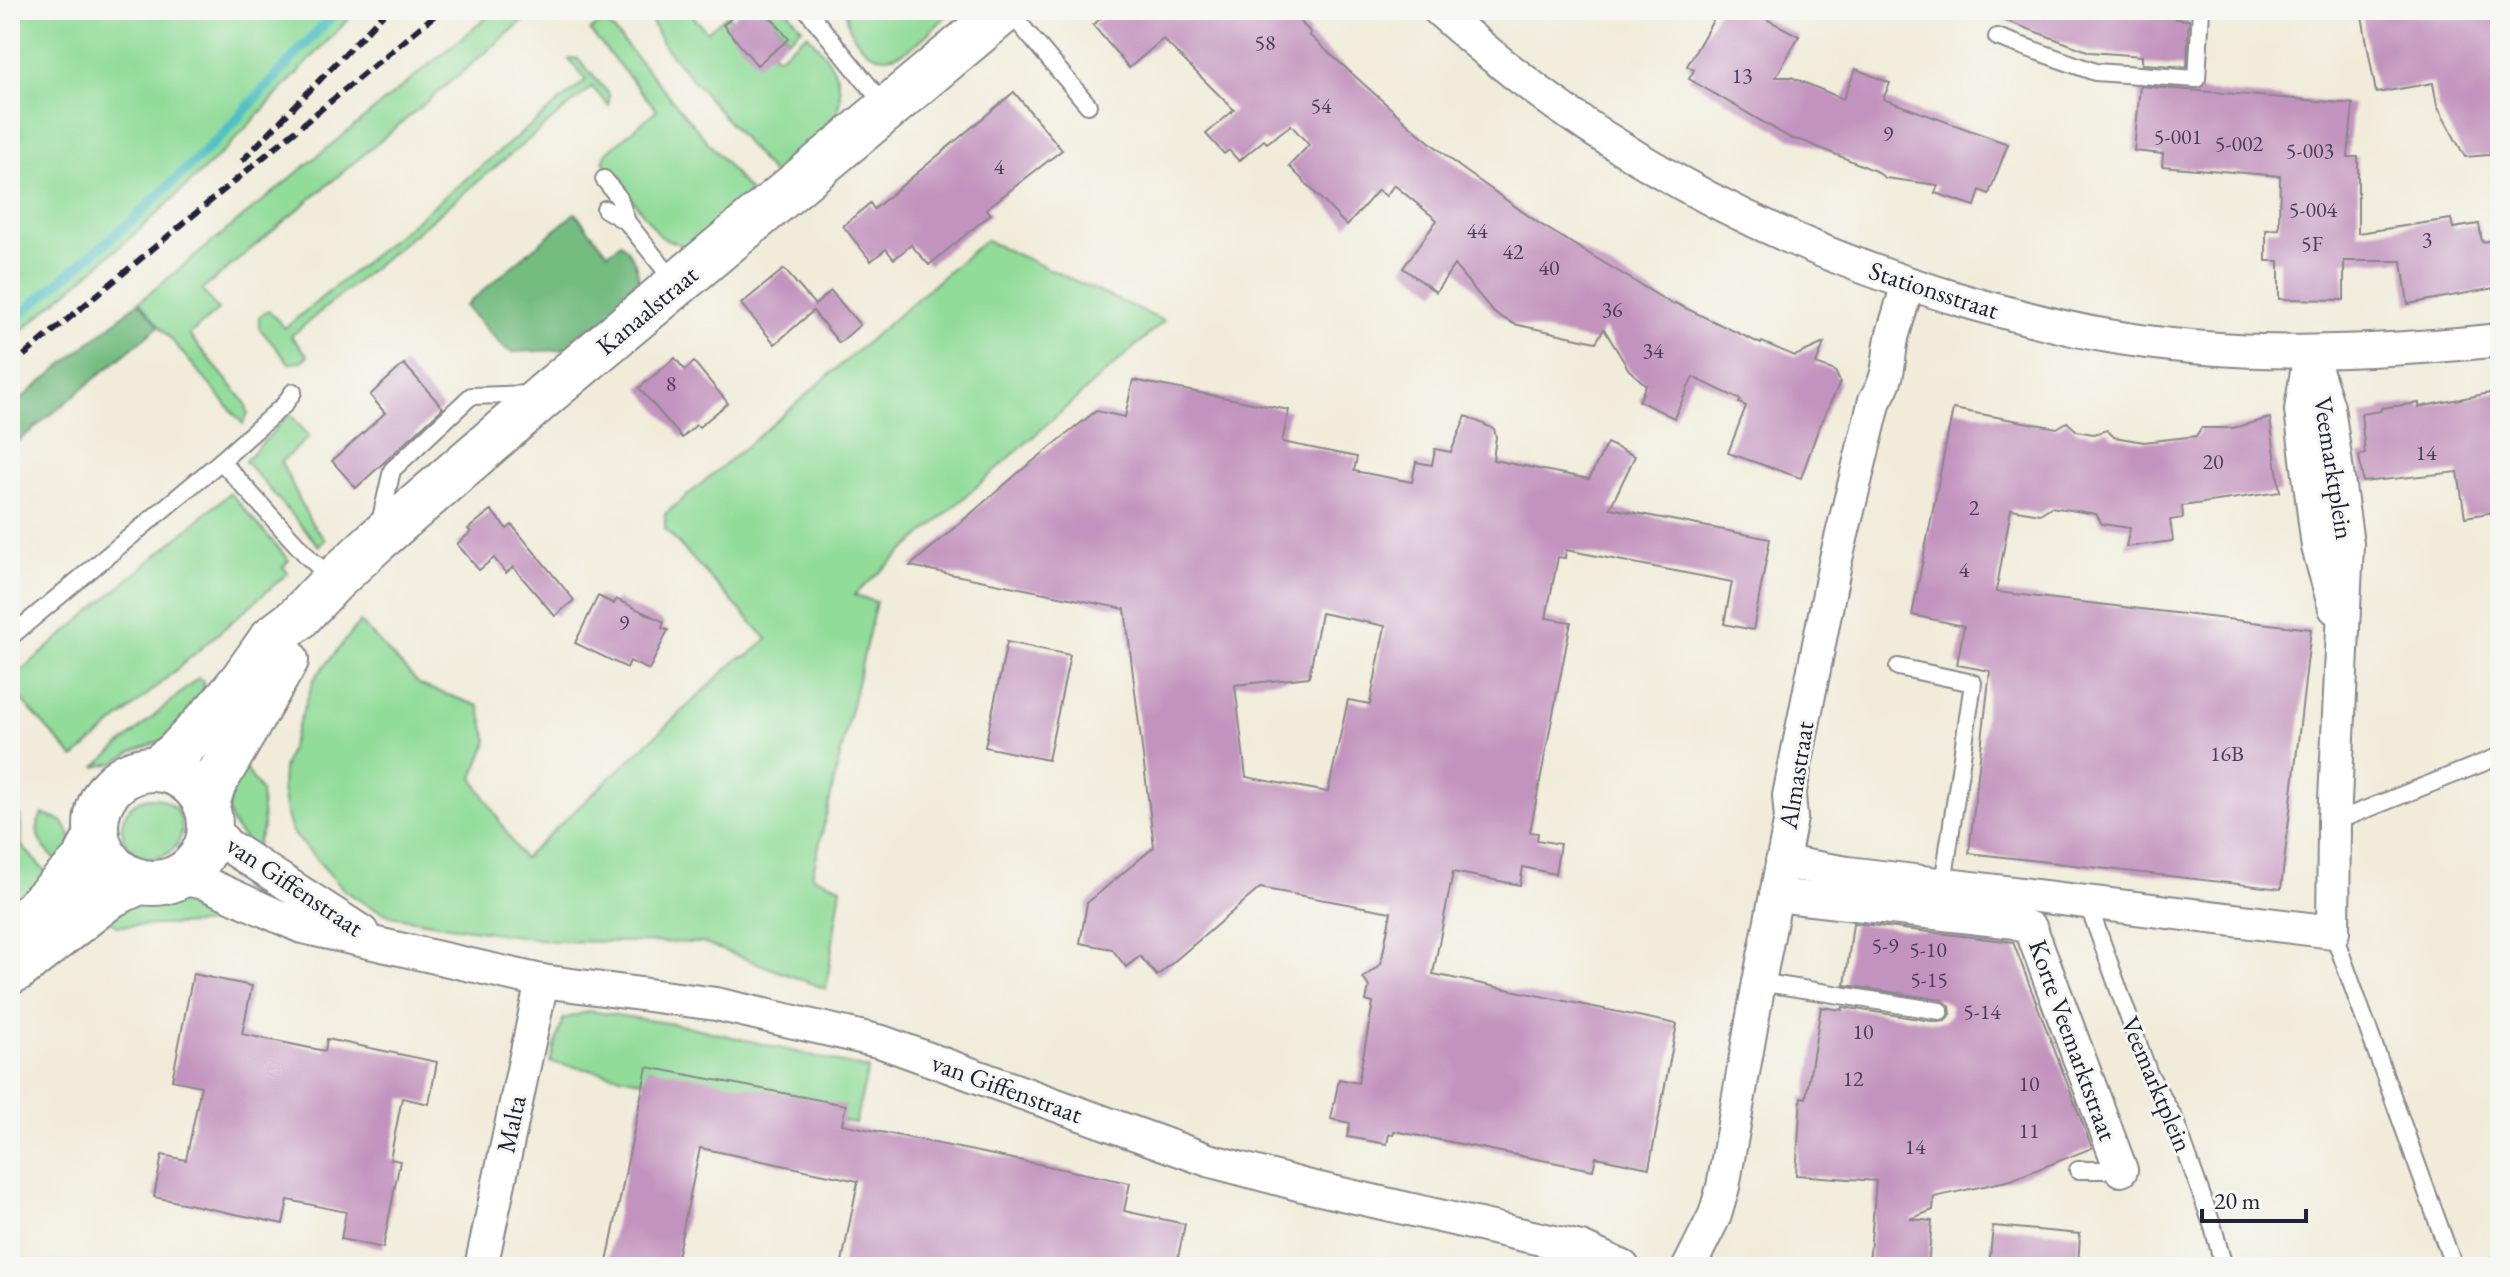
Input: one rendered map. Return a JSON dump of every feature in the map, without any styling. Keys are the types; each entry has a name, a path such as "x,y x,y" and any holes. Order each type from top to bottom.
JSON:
{"main road":[{"name":"Kanaalstraat","path":"155,769 175,755 233,691 272,638 297,619 375,542 547,393 1007,10"},
{"name":"Kanaalstraat","path":"209,814 213,785 291,651 297,619"},
{"path":"10,972 111,895 160,880 197,864 208,846 209,814 195,786 180,775 145,769 128,774 113,785 102,799 95,826 101,853 119,874 160,880"},
{"path":"10,936 83,862 97,836"}],"street":[{"name":"Stationsstraat","path":"1439,10 1544,98 1611,142 1726,209 1838,259 1908,284 2031,320 2099,335 2198,347 2362,352 2500,340"},
{"name":"Almastraat","path":"1689,1267 1715,1215 1723,1187 1791,818 1789,796 1835,563 1875,400 1886,383 1892,338 1908,284"},
{"name":"Veemarktplein","path":"2310,352 2328,407 2347,544 2334,822 2333,932"},
{"name":"van Giffenstraat","path":"209,814 227,845 382,945"},
{"path":"1782,862 2333,932"},
{"name":"van Giffenstraat","path":"160,880 204,883 302,927 542,981 716,1004 882,1042 1208,1160 1302,1185 1581,1248 1623,1267"},
{"name":"Korte Veemarktstraat","path":"1776,895 2015,922 2031,929 2121,1170"},
{"name":"Malta","path":"481,1267 542,981"}],"lane":[{"path":"808,10 887,109"},
{"path":"1007,10 1088,105"},
{"path":"1997,37 2095,72 2197,79 2201,10"},
{"path":"604,179 619,198 627,222 678,286"},
{"path":"605,209 627,222"},
{"path":"10,637 221,461 284,405 293,392"},
{"path":"221,461 309,558 334,580"},
{"path":"1898,667 1973,683 1943,884"},
{"path":"2334,822 2500,756"},
{"name":"Veemarktplein","path":"2087,901 2149,1074 2174,1118 2224,1267"},
{"name":"Veemarktplein","path":"2333,932 2454,1267"},
{"path":"1759,982 1940,1011"},
{"path":"2078,1170 2121,1170"}],"green space":[{"path":"10,10 357,10 225,150 146,224 10,341"},
{"path":"496,10 536,10 202,290 218,310 189,335 245,402 248,413 243,424 139,302"},
{"path":"646,10 688,10 707,32 727,15 778,57 807,34 831,63 839,86 835,118 827,131 777,179 663,45"},
{"path":"765,10 787,10 802,28 789,39"},
{"path":"846,10 946,10 949,14 907,50 883,57 872,54 860,44 848,24"},
{"path":"605,20 750,192 750,198 695,246 686,247 661,237 603,161 607,152 657,110 590,31"},
{"path":"569,59 578,59 609,94 609,106 592,87 291,336 308,356 300,362 289,363 259,328 259,317 268,310 285,328 586,80"},
{"path":"575,213 608,253 621,243 626,248 636,264 639,291 576,344 561,350 512,352 504,348 465,306"},
{"path":"985,240 1164,321 854,595 876,602 812,876 841,887 826,989 703,943 553,941 442,925 391,916 344,890 292,832 282,789 283,769 314,679 360,622 420,685 479,706 488,741 473,778 523,859 739,658 748,656 767,639 665,529 665,514"},
{"path":"139,302 159,326 10,448 10,408"},
{"path":"290,414 309,437 281,462 310,521 325,540 319,546 245,461"},
{"path":"230,493 289,560 283,567 288,573 74,758 10,687 10,680"},
{"path":"198,678 203,681 207,702 170,738 134,751 114,763 95,767"},
{"path":"242,763 261,791 263,827 255,849 230,818 230,801"},
{"path":"152,798 173,807 182,828 173,849 152,858 131,849 122,828 131,807"},
{"path":"42,814 62,821 72,838 62,866 38,837 38,822"},
{"path":"20,815 22,846 51,878 10,919 10,826"},
{"path":"191,896 204,897 227,906 218,918 203,924 116,926 105,914 137,902 160,902"},
{"path":"590,1011 686,1026 868,1069 855,1123 550,1062 563,1019"}],"building":[{"path":"742,10 765,10 789,39 757,65 723,25"},
{"path":"1110,10 1289,10 1311,33 1309,35 1415,130 1460,167 1540,224 1672,304 1761,344 1795,356 1824,343 1816,364 1835,371 1840,382 1801,478 1728,453 1746,406 1739,403 1741,400 1693,377 1674,418 1639,401 1646,385 1629,370 1604,329 1596,342 1514,324 1494,313 1454,265 1436,292 1403,268 1437,220 1394,185 1386,196 1378,190 1347,226 1289,166 1309,145 1291,125 1267,143 1264,140 1239,161 1229,150 1224,154 1206,134 1234,110 1163,39 1129,68 1093,25"},
{"path":"1719,10 1749,10 1799,36 1776,77 1791,77 1843,99 1856,69 1890,83 1883,99 2008,144 1989,194 1980,190 1975,206 1935,193 1938,185 1885,178 1876,171 1792,139 1689,79 1694,70 1687,66"},
{"path":"1985,10 2176,10 2175,19 2189,20 2187,67 2142,64 2142,56 2090,52 1985,13"},
{"path":"2361,10 2500,10 2500,154 2465,157 2437,106 2433,83 2376,93"},
{"path":"2140,86 2353,104 2348,157 2358,157 2358,233 2451,219 2453,228 2479,224 2482,242 2500,239 2500,287 2408,304 2402,261 2344,261 2344,300 2279,299 2279,261 2266,261 2266,230 2279,229 2280,176 2162,166 2163,154 2134,151"},
{"path":"1014,92 1062,150 986,209 991,214 929,265 911,245 894,259 886,249 871,261 843,226 870,203 874,209"},
{"path":"784,269 815,305 831,291 860,325 839,343 813,311 775,344 741,304"},
{"path":"675,358 685,370 694,362 728,403 682,438 639,388"},
{"path":"404,364 443,408 356,488 332,461 385,413 370,395"},
{"path":"1133,380 1289,410 1282,442 1357,457 1354,471 1412,482 1416,462 1432,465 1435,449 1451,452 1466,416 1494,429 1493,460 1589,479 1607,443 1635,456 1610,508 1770,539 1753,630 1724,624 1732,582 1566,550 1565,558 1558,557 1546,618 1571,622 1530,832 1538,833 1537,840 1560,844 1555,874 1523,867 1520,885 1453,872 1433,974 1677,1024 1649,1168 1596,1157 1593,1170 1394,1131 1393,1135 1389,1134 1387,1144 1347,1137 1350,1123 1331,1119 1339,1079 1358,1083 1373,1003 1366,1001 1369,987 1363,978 1381,964 1391,912 1260,888 1157,976 1140,956 1126,967 1112,949 1080,943 1087,903 1154,847 1125,609 910,566 1096,411 1125,417","holes":["1321,613 1385,626 1370,704 1348,700 1328,792 1246,777 1235,685 1309,677"]},
{"path":"2500,391 2500,511 2465,517 2458,472 2363,482 2359,455 2365,454 2361,414 2381,411 2381,408 2419,403 2419,407"},
{"path":"1953,409 2057,428 2067,422 2077,431 2093,434 2107,430 2114,437 2144,442 2196,436 2201,428 2233,428 2270,418 2280,492 2182,506 2183,518 2170,520 2173,541 2126,547 2130,528 2102,524 2096,514 2051,507 2040,514 2011,509 1996,592 2311,629 2281,889 1969,853 1990,671 1957,665 1964,626 1912,615"},
{"path":"491,510 507,529 512,525 574,600 555,616 513,567 506,573 494,558 479,570 457,544 471,532 468,529"},
{"path":"598,596 614,604 616,599 664,622 662,628 668,630 649,670 630,661 627,668 575,643"},
{"path":"1007,642 1070,655 1048,760 985,747"},
{"path":"1853,923 2013,942 2092,1148 2011,1180 1934,1197 1933,1210 1910,1219 1932,1221 1928,1267 1869,1264 1876,1181 1796,1175 1801,1097 1806,1098 1821,1007 1842,1010 1843,1007 1938,1022 1945,1021 1951,1014 1950,1006 1942,1000 1845,985"},
{"path":"193,974 252,986 242,1034 325,1051 327,1039 437,1062 429,1104 402,1098 390,1159 400,1161 383,1248 341,1239 346,1212 288,1200 283,1224 154,1197 162,1155 186,1160 201,1086 172,1080"},
{"path":"647,1067 846,1105 842,1124 1130,1183 1124,1211 1185,1224 1176,1267 841,1267 858,1181 700,1148 675,1267 606,1267"},
{"path":"1993,1226 2080,1234 2078,1267 1989,1267"}],"waterway":[{"path":"10,323 134,219 223,134 337,10"}],"railway":[{"path":"242,161 387,10"},
{"path":"10,367 441,10"}]}
